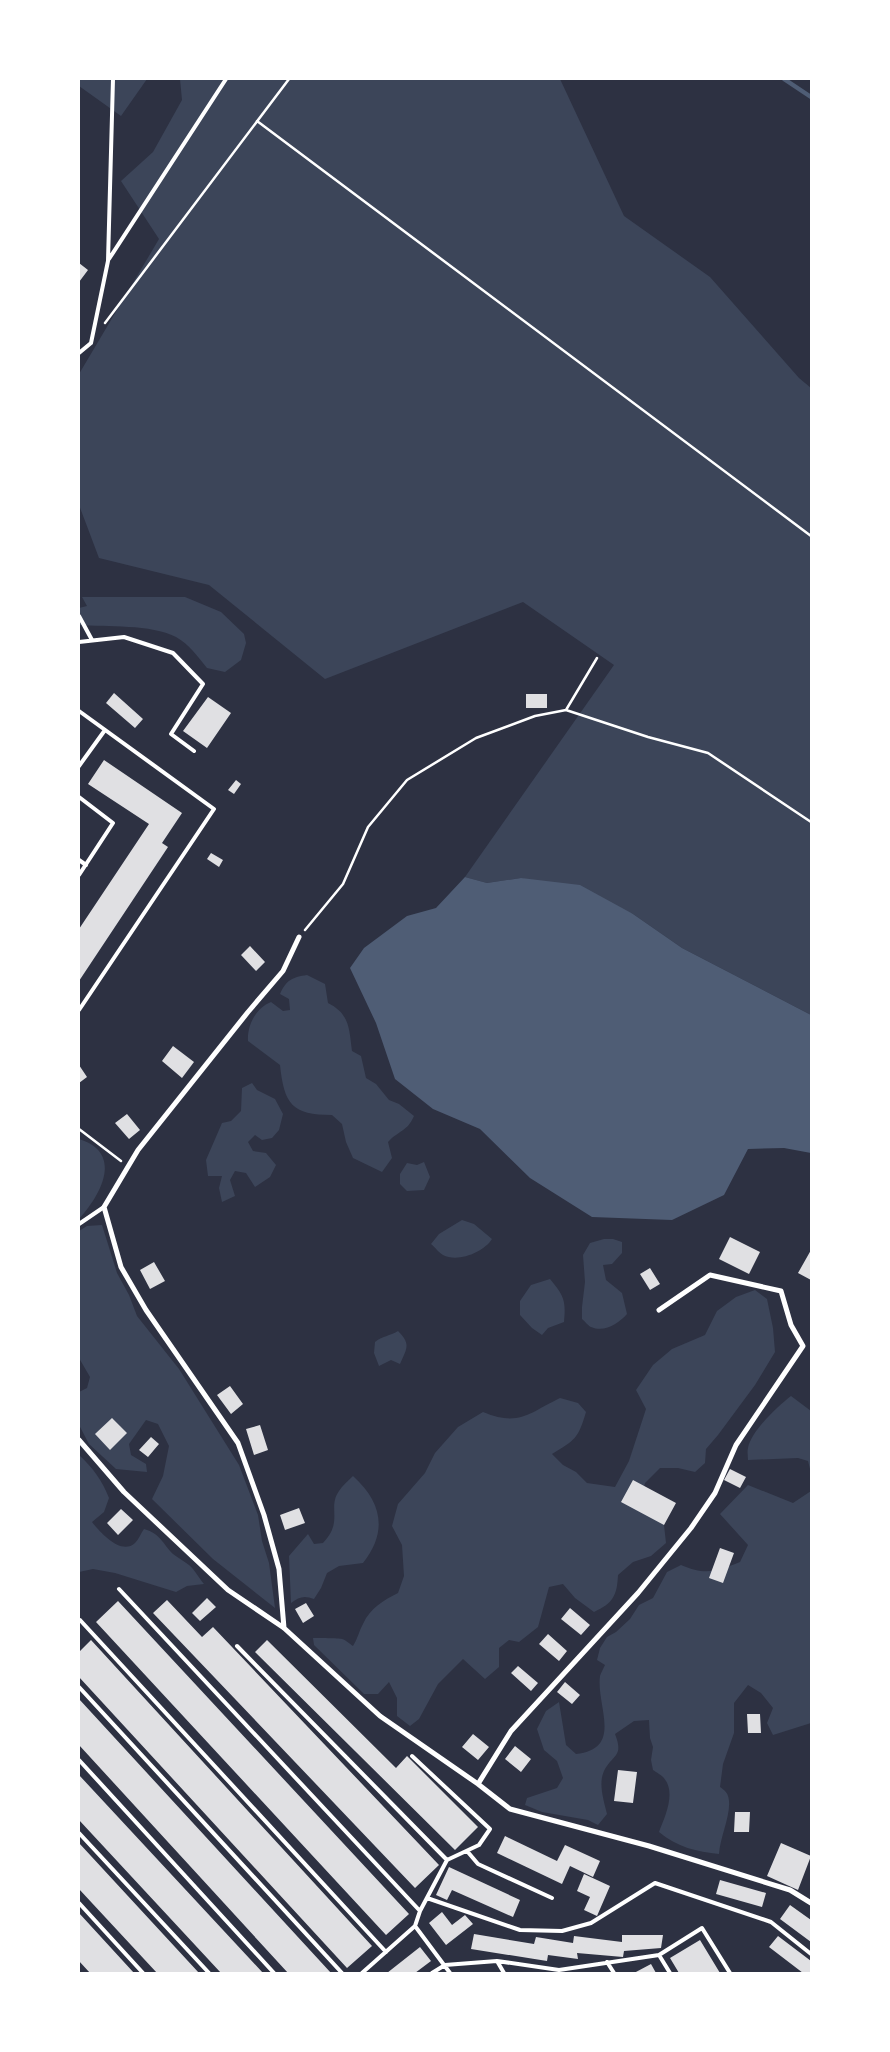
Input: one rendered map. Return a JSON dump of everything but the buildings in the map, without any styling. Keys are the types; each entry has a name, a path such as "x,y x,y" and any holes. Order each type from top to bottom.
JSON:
{"street":[{"path":"284,1628 279,1569 264,1515 238,1443 146,1310 121,1267 104,1207 138,1150 283,971 299,937"},
{"path":"478,1784 511,1731 638,1593 691,1528 715,1493 736,1445 803,1346 791,1325 781,1291 710,1276 659,1310"},
{"path":"79,1440 124,1492 228,1590 284,1628 380,1716 478,1784 510,1809 649,1846 790,1890 811,1903"}],"lane":[{"path":"79,353 91,342 108,261 113,79"},
{"path":"108,261 226,79"},
{"path":"79,616 92,640"},
{"path":"79,642 124,637 174,653 203,684 171,734 194,751"},
{"path":"79,711 214,810 79,1010"},
{"path":"79,766 105,730"},
{"path":"79,797 113,823 79,875"},
{"path":"79,860 86,865"},
{"path":"79,1224 104,1207"},
{"path":"119,1589 420,1911"},
{"path":"79,1621 386,1952"},
{"path":"238,1646 447,1860"},
{"path":"79,1688 342,1973"},
{"path":"362,1973 415,1926 420,1911 447,1860 479,1845 490,1829 412,1756"},
{"path":"79,1760 274,1973"},
{"path":"79,1832 209,1973"},
{"path":"467,1851 478,1864 552,1898"},
{"path":"427,1898 520,1930 562,1931 591,1923 655,1884 771,1922 811,1954"},
{"path":"79,1903 143,1973"},
{"path":"415,1926 450,1973"},
{"path":"432,1973 445,1965 497,1961 560,1972 607,1962 659,1955 702,1928 730,1973"},
{"path":"659,1955 670,1973"},
{"path":"497,1961 504,1973"},
{"path":"607,1962 614,1973"}],"path":[{"path":"103,327 289,79"},
{"path":"257,121 811,536"},
{"path":"566,710 597,658"},
{"path":"299,937 343,884 368,827 407,780 476,738 535,716 566,710 648,737 708,753 811,822"},
{"path":"79,1129 128,1166"}],"shaded area":[{"path":"79,79 147,79 121,116 79,86"},
{"path":"180,79 560,79 624,216 710,277 799,378 811,388 811,1015 682,948 633,914 521,878 487,883 465,877 614,665 523,602 325,679 209,585 99,558 79,505 79,374 159,239 121,181 153,152 182,100"},
{"path":"82,597 185,597 221,612 244,634 246,643 241,660 225,672 207,668 185,643 166,633 142,628 79,625 79,608 87,606"},
{"path":"465,877 487,883 521,878 580,885 633,914 682,948 811,1015 811,1153 784,1148 748,1149 724,1195 672,1220 592,1217 530,1178 480,1129 433,1109 395,1079 376,1023 350,968 364,948 407,916 436,908"},
{"path":"307,975 325,984 328,1003 341,1012 344,1017 349,1029 352,1051 361,1056 366,1078 376,1084 389,1100 399,1104 414,1116 406,1128 388,1142 392,1158 382,1172 353,1158 346,1142 342,1124 332,1115 308,1113 292,1105 284,1089 280,1065 248,1041 251,1023 261,1008 271,1002 283,1011 290,1010 289,999 280,994 282,989 290,980"},
{"path":"252,1083 257,1090 275,1099 283,1114 279,1130 272,1138 262,1140 255,1135 248,1142 253,1151 266,1153 276,1165 270,1177 255,1187 246,1173 235,1171 230,1180 235,1196 222,1202 219,1188 222,1176 208,1176 206,1160 222,1123 231,1121 241,1111 242,1088"},
{"path":"79,1139 93,1145 101,1154 105,1164 101,1187 79,1219"},
{"path":"424,1162 430,1177 424,1190 407,1191 400,1184 400,1174 407,1163 417,1165"},
{"path":"462,1220 474,1224 492,1239 483,1248 470,1255 456,1258 443,1255 431,1244 439,1234"},
{"path":"102,1225 117,1273 129,1295 137,1316 179,1369 239,1465 258,1515 262,1541 269,1563 275,1608 213,1559 152,1499 163,1476 169,1446 158,1424 146,1420 129,1444 131,1455 146,1464 147,1472 116,1469 89,1444 79,1425 79,1392 87,1388 90,1377 79,1358 79,1231 87,1226"},
{"path":"604,1239 622,1242 622,1253 612,1264 603,1265 606,1280 622,1293 627,1314 611,1326 596,1329 582,1319 585,1282 583,1255 590,1243"},
{"path":"550,1279 563,1299 565,1308 564,1322 548,1328 542,1335 532,1328 520,1315 520,1301 531,1285"},
{"path":"755,1290 767,1299 773,1328 775,1352 755,1385 706,1449 705,1463 695,1472 678,1468 660,1468 645,1483 641,1501 664,1525 666,1543 651,1556 633,1562 618,1575 615,1594 610,1602 594,1612 575,1598 563,1584 549,1587 538,1627 519,1642 509,1640 499,1648 499,1667 485,1679 463,1659 438,1684 419,1719 410,1726 397,1716 397,1698 389,1682 378,1694 364,1694 314,1645 313,1638 328,1638 342,1639 353,1646 369,1613 398,1593 404,1576 402,1545 392,1526 398,1504 425,1473 435,1453 458,1427 483,1412 495,1416 515,1418 532,1413 560,1398 578,1403 586,1412 581,1428 571,1442 552,1454 587,1483 615,1487 629,1461 646,1409 636,1390 653,1365 672,1349 705,1335 717,1311 736,1297"},
{"path":"398,1331 405,1339 407,1346 400,1364 391,1360 379,1366 374,1353 375,1342"},
{"path":"791,1396 811,1411 811,1473 808,1461 798,1458 748,1460 748,1448 754,1434 772,1412"},
{"path":"79,1455 97,1475 109,1498 104,1512 92,1522 100,1531 117,1545 124,1547 135,1543 144,1529 154,1533 173,1554 191,1567 204,1584 187,1586 176,1592 115,1573 93,1569 79,1572"},
{"path":"353,1476 363,1486 376,1507 378,1529 371,1551 363,1563 339,1566 327,1573 314,1599 302,1597 291,1603 289,1556 308,1534 314,1544 323,1543 333,1528 336,1497 342,1487"},
{"path":"748,1485 793,1503 811,1491 811,1723 773,1735 767,1723 773,1708 761,1693 748,1685 734,1703 734,1733 723,1764 720,1787 727,1793 729,1809 719,1854 688,1848 659,1832 668,1804 669,1790 663,1777 653,1770 651,1760 653,1747 650,1738 649,1720 634,1721 615,1734 618,1751 607,1765 602,1776 602,1792 607,1814 598,1825 588,1820 542,1812 525,1805 527,1798 557,1788 563,1778 557,1761 544,1750 537,1729 546,1711 559,1702 566,1745 576,1754 591,1750 599,1744 604,1735 600,1676 605,1665 597,1660 600,1648 607,1637 616,1632 630,1619 639,1605 653,1598 667,1572 681,1565 698,1570 711,1571 740,1562 748,1545 720,1514"}],"waterway":[{"path":"784,79 811,97"}]}
